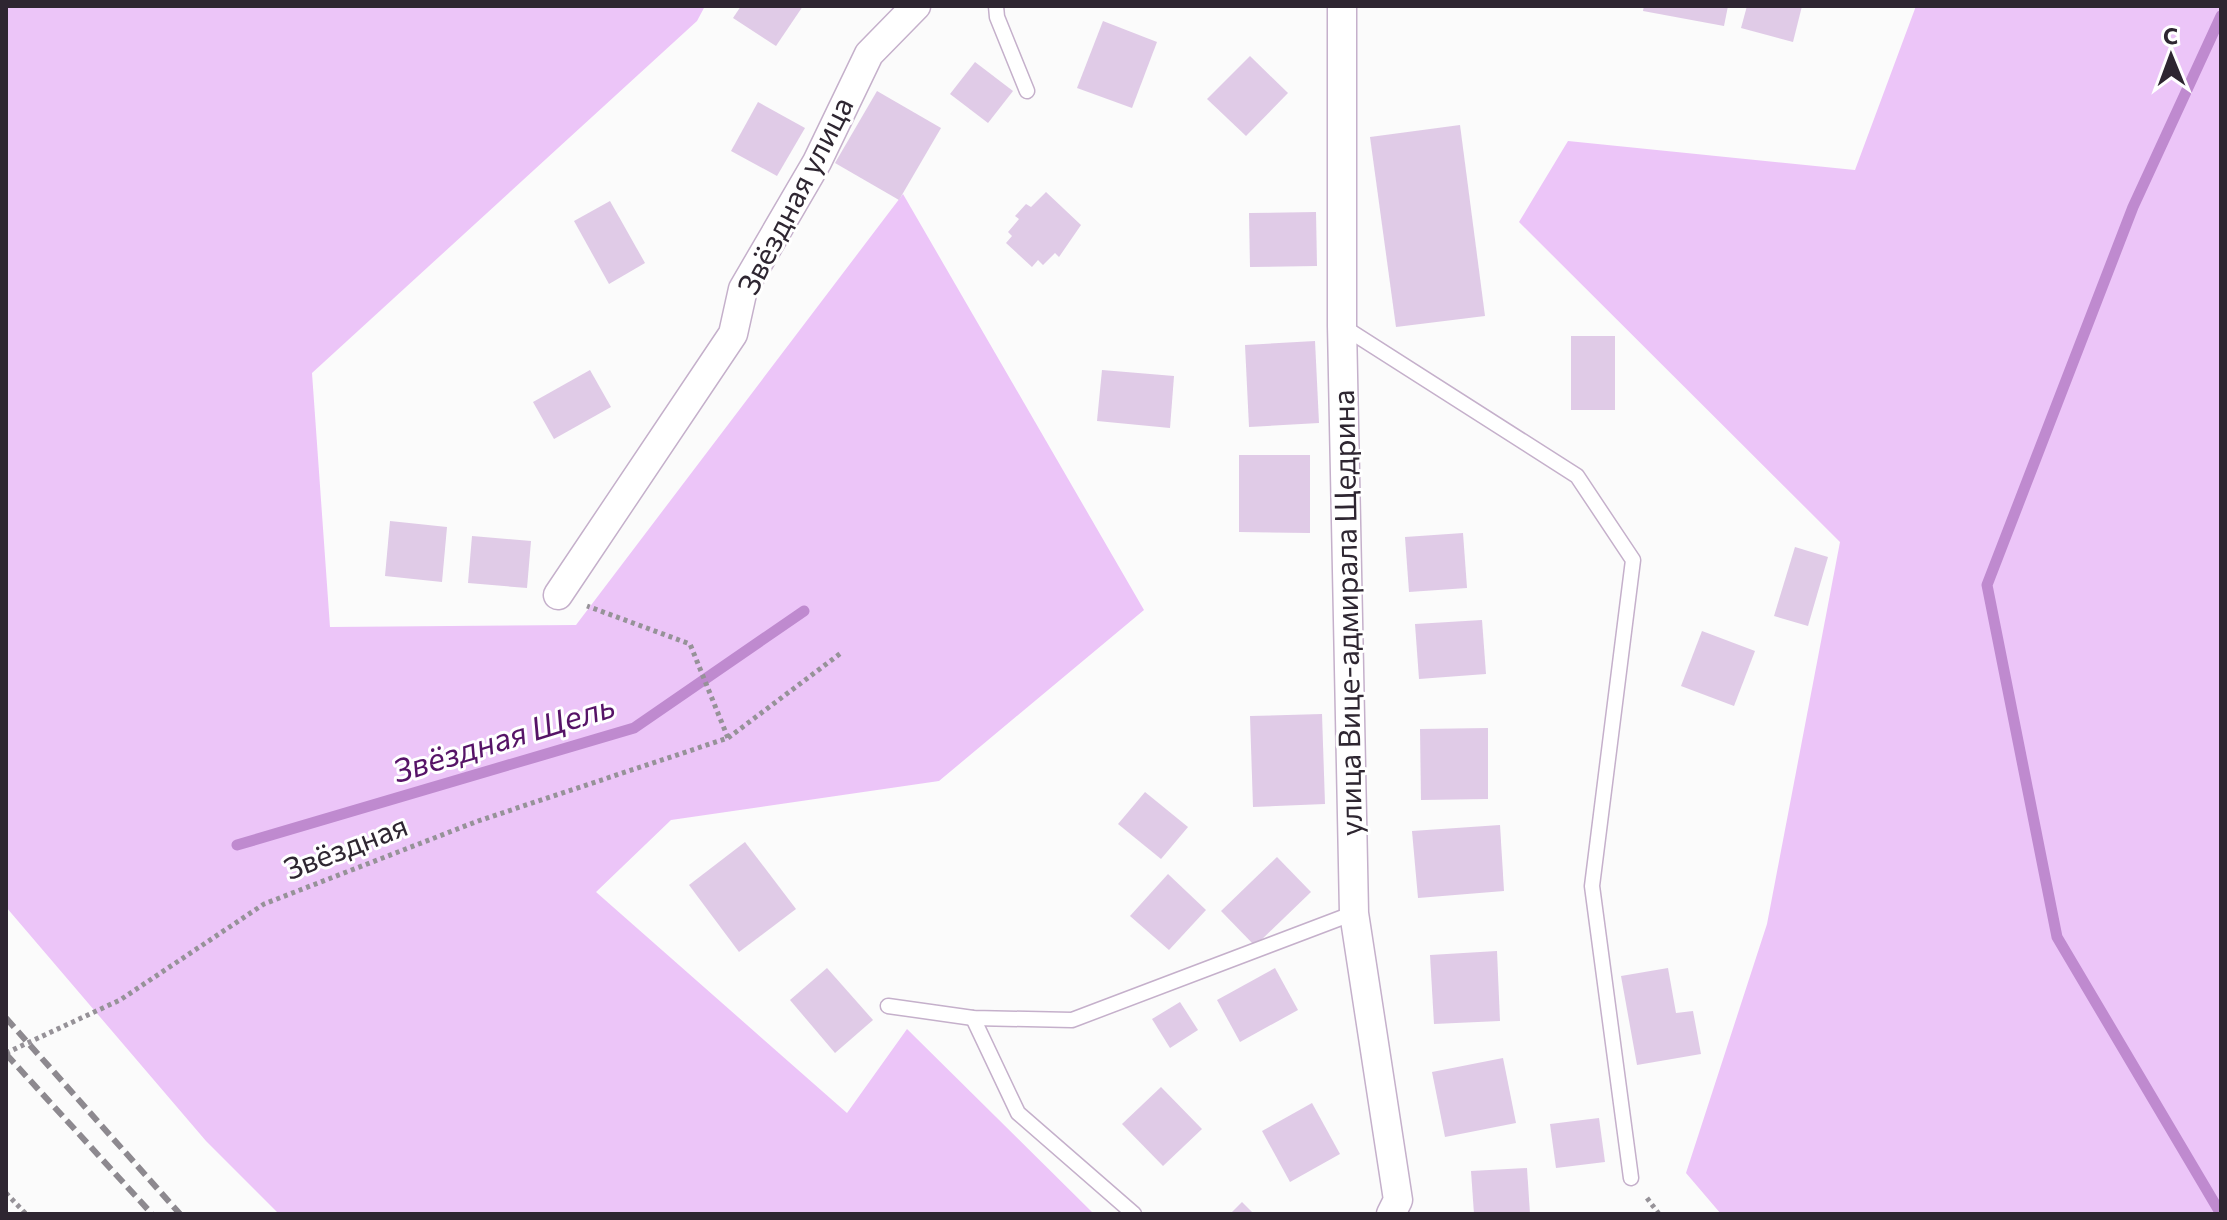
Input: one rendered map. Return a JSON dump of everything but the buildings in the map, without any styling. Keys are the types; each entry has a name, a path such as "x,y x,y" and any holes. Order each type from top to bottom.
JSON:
{"street":[{"name":"Звёздная улица","path":"558,595 733,334 743,289 817,162 869,54 916,6"},
{"name":"улица Вице-адмирала Щедрина","path":"1342,6 1342,326 1354,913 1398,1200 1391,1214"}],"lane":[{"path":"996,6 1027,91"},
{"path":"1342,326 1577,476 1633,560 1592,886 1631,1178"},
{"path":"888,1006 973,1018 1072,1020 1354,913"},
{"path":"973,1018 1018,1113 1134,1214"}],"path":[{"path":"558,595 690,644 728,738"},
{"name":"Звёздная","path":"6,1053 120,1000 264,904 478,821 728,738 841,653"},
{"path":"6,1193 26,1214"}],"shaded area":[{"path":"6,6 705,6 697,21 312,373 330,627 576,625 903,194 1144,610 939,781 671,820 596,892 847,1113 907,1029 1094,1214 279,1214 206,1141 6,907"},
{"path":"1916,6 2221,6 2221,1214 1721,1214 1686,1173 1767,924 1840,542 1519,222 1568,141 1855,170"}],"waterway":[{"path":"2221,16 2133,207 1987,585 2057,937 2221,1214"},
{"name":"Звёздная Щель","path":"237,845 634,728 804,611"}],"railway":[{"path":"6,1018 180,1214"},
{"path":"6,1054 152,1214"}]}
